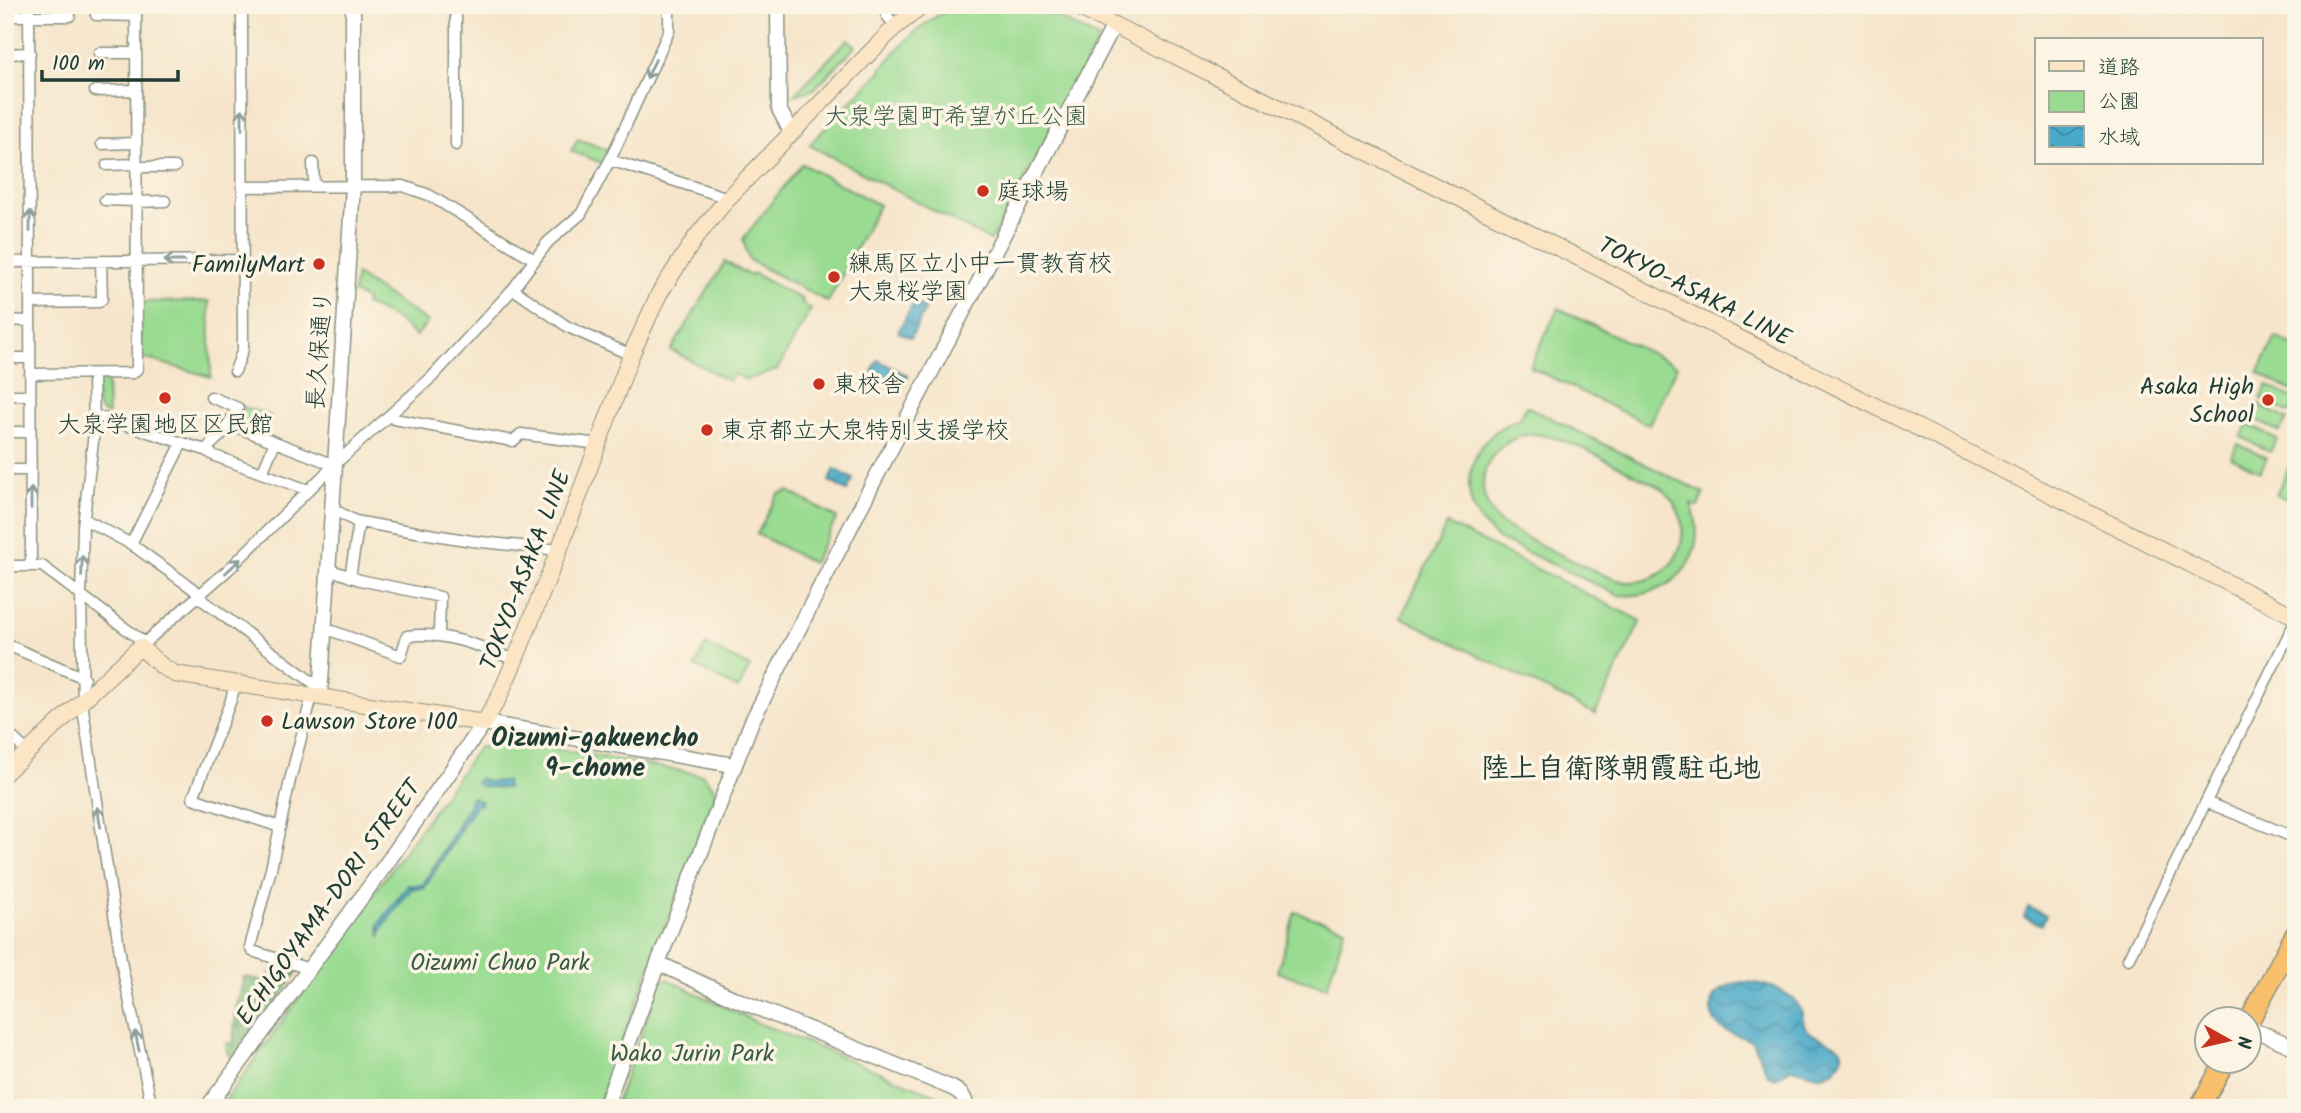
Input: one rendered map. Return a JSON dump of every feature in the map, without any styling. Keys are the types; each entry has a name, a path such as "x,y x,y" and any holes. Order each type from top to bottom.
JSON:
{"highway":[{"path":"2262,1005 2296,933"},
{"path":"2262,1009 2296,951"},
{"path":"2199,1108 2219,1074"},
{"path":"2209,1108 2228,1074"}],"main road":[{"name":"TOKYO-ASAKA LINE","path":"484,723 515,660 631,355 659,294 696,237 728,198 896,26 924,5"},
{"name":"TOKYO-ASAKA LINE","path":"1074,5 2296,619"},
{"path":"5,773 143,645 168,671 234,684 317,694 484,723"}],"street":[{"path":"235,371 243,349 242,5"},
{"name":"長久保通り","path":"317,694 324,628 353,186 353,5"},
{"path":"456,5 456,145"},
{"path":"5,566 42,566 143,645 267,534 334,465 454,355 513,289 548,242 581,214 610,160 669,31 669,5"},
{"path":"778,5 779,109 791,132"},
{"path":"887,5 887,16 896,26"},
{"path":"30,374 133,373 136,369 136,10 96,15"},
{"path":"5,16 29,11 70,16"},
{"path":"29,11 31,566"},
{"path":"605,1108 752,722 874,481 1114,25"},
{"path":"5,54 30,53"},
{"path":"99,53 136,53"},
{"path":"95,91 136,90"},
{"path":"102,144 136,144"},
{"path":"610,160 728,198"},
{"path":"313,163 313,186"},
{"path":"107,164 175,167"},
{"path":"242,187 403,186 429,195 534,260"},
{"path":"105,200 165,201"},
{"path":"5,261 243,260"},
{"path":"30,303 99,302 102,299 101,261"},
{"path":"513,289 568,327 631,355"},
{"path":"5,320 30,321"},
{"path":"5,358 30,358"},
{"path":"93,374 94,415 84,519 81,595 83,701 122,966 152,1108"},
{"path":"5,395 30,395"},
{"path":"205,450 222,434 238,407 211,397"},
{"path":"94,415 205,450 308,491"},
{"path":"391,415 394,419 513,441 521,434 598,444"},
{"path":"229,424 334,465"},
{"path":"5,432 30,432"},
{"path":"262,473 275,442"},
{"path":"131,544 182,443"},
{"path":"5,470 31,470"},
{"path":"331,508 359,522 472,541 559,550"},
{"path":"84,519 131,544 199,595 317,694 290,780 251,950 308,970"},
{"path":"350,577 359,522"},
{"path":"328,569 350,577 440,597 439,635"},
{"path":"2128,959 2296,619"},
{"path":"324,628 401,656 408,635 439,635 481,646 515,660"},
{"path":"5,644 84,678"},
{"path":"234,684 231,700 194,797 280,827"},
{"path":"484,723 734,765"},
{"name":"ECHIGOYAMA-DORI STREET","path":"207,1108 389,860 484,723"},
{"path":"5,731 28,752"},
{"path":"2206,802 2296,838"},
{"path":"658,963 733,998 956,1091 965,1099 966,1108"},
{"path":"2262,1035 2296,1048"},
{"path":"5,1096 11,1108"}],"green space":[{"name":"大泉学園町希望が丘公園","path":"964,5 1025,5 1059,18 1099,39 991,241 809,145 879,73 905,42 940,14"},
{"path":"848,39 856,46 814,89 794,95"},
{"path":"578,139 610,151 604,164 571,151"},
{"path":"802,164 879,205 828,302 749,260 743,239"},
{"path":"725,262 751,276 753,273 803,300 802,304 811,309 777,370 746,380 734,374 729,381 671,350"},
{"path":"356,275 428,322 416,336 394,318 365,304 366,299 353,293"},
{"path":"209,301 211,377 140,357 140,302"},
{"path":"1558,308 1677,366 1649,425 1530,367"},
{"path":"2276,337 2296,347 2296,393 2258,373"},
{"path":"101,379 107,379 108,415 100,410 97,402 97,383"},
{"path":"2267,385 2296,400 2290,413 2261,399"},
{"path":"2258,404 2287,419 2280,432 2251,418"},
{"path":"1526,406 1704,493 1698,506 1691,504 1696,523 1696,541 1692,557 1683,571 1656,590 1638,595 1618,595 1498,539 1490,532 1479,519 1472,504 1470,474 1482,445 1505,425 1520,419","holes":["1530,434 1544,435 1578,446 1661,488 1674,502 1681,517 1680,549 1672,563 1645,580 1617,580 1562,556 1499,522 1489,509 1484,495 1483,481 1492,456 1515,439"]},
{"path":"243,407 271,416 265,433 237,423 236,418"},
{"path":"2248,424 2277,439 2270,452 2241,437"},
{"path":"2238,444 2267,458 2260,472 2231,457"},
{"path":"2296,454 2296,503 2276,494"},
{"path":"788,491 837,518 813,563 757,534 778,494"},
{"path":"1447,524 1641,621 1595,714 1401,617"},
{"path":"706,645 750,667 738,689 695,666"},
{"name":"Oizumi Chuo Park","path":"507,740 703,775 716,791 597,1108 220,1108 478,748"},
{"path":"1295,912 1345,928 1327,987 1277,972"},
{"path":"277,964 298,971 235,1061 227,1052 226,1043 233,1044 236,1009 244,977 265,981"},
{"name":"Wako Jurin Park","path":"667,979 758,1023 951,1101 955,1108 614,1108 660,982"}],"water":[{"path":"914,302 926,308 911,338 898,332"},
{"path":"878,360 908,376 901,388 872,372"},
{"path":"835,469 853,479 847,491 829,481"},
{"path":"479,778 488,782 506,781 507,788 485,787 476,783"},
{"path":"471,797 481,801 480,805 476,804 424,889 411,889 383,927 380,937 379,924 408,885 423,885 471,802"},
{"path":"2028,907 2046,915 2042,925 2024,917"},
{"path":"1744,982 1768,986 1791,997 1801,1010 1808,1031 1840,1048 1841,1060 1835,1070 1821,1076 1791,1068 1776,1078 1768,1075 1753,1042 1721,1028 1712,1016 1712,1000 1715,995 1725,987"}],"place":[{"name":"庭球場","path":"983,191"},
{"name":"FamilyMart","path":"319,264"},
{"name":"練馬区立小中一貫教育校 大泉桜学園","path":"834,277"},
{"name":"東校舎","path":"819,384"},
{"name":"大泉学園地区区民館","path":"165,398"},
{"name":"Asaka High School","path":"2268,400"},
{"name":"東京都立大泉特別支援学校","path":"707,430"},
{"name":"Lawson Store 100","path":"267,721"}],"district":[{"name":"Oizumi-gakuencho 9-chome","path":"595,752"},
{"name":"陸上自衛隊朝霞駐屯地","path":"1621,767"}]}
